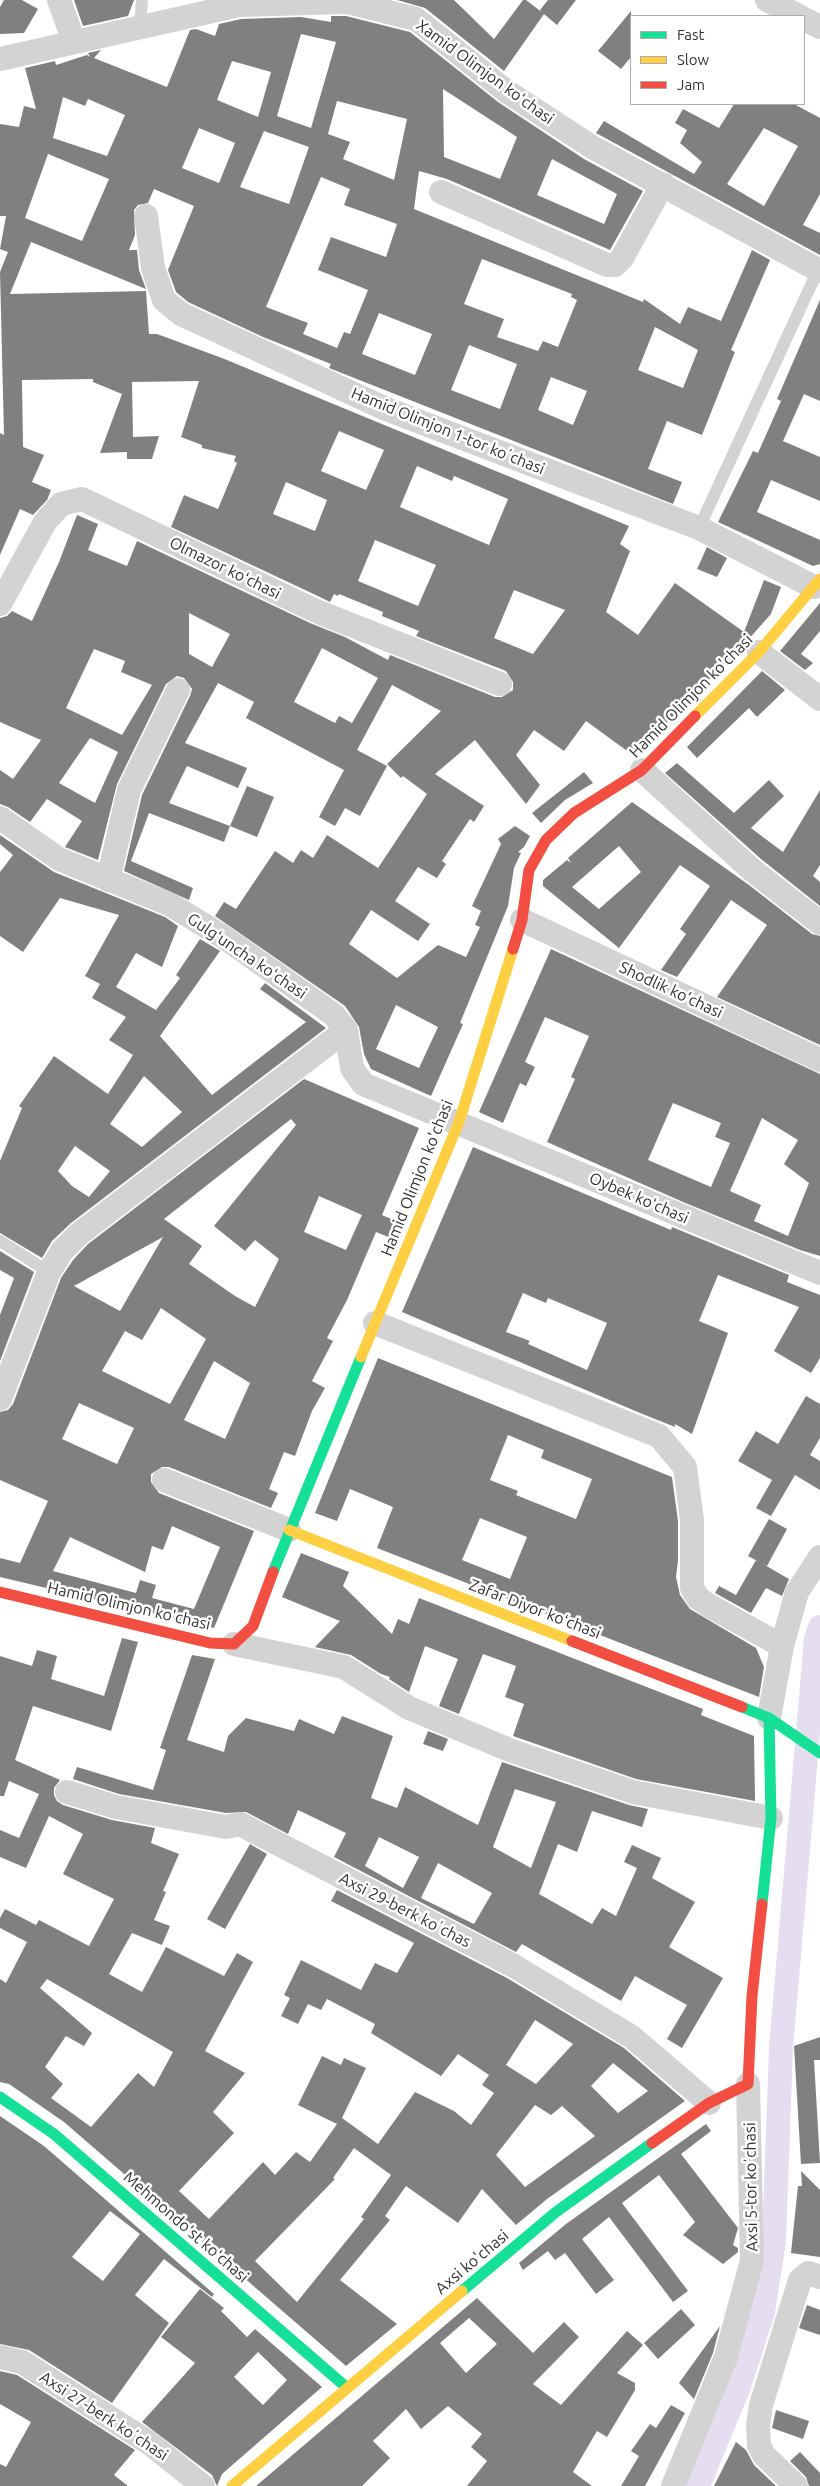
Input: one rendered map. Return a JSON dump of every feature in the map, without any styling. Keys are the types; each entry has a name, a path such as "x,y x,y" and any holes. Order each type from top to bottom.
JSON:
{"street":[{"path":"59,0 74,42"},
{"path":"767,0 797,15"},
{"name":"Xamid Olimjon koʻchasi","path":"0,59 239,5 348,2 416,19 506,91 592,147 663,184 819,271"},
{"path":"805,20 820,27"},
{"path":"441,192 607,265 615,265 622,258 663,184"},
{"name":"Hamid Olimjon 1-tor koʼchasi","path":"146,216 153,268 164,300 181,314 386,409 699,528 817,583"},
{"name":"Olmazor koʻchasi","path":"0,604 45,522 62,504 82,499 316,611 500,684"},
{"name":"Hamid Olimjon ko'chasi","path":"0,1592 210,1643 234,1644 253,1626 289,1530 459,1122 522,920 529,870 546,840 574,813 642,770 759,652 817,583"},
{"path":"759,652 820,699"},
{"path":"108,880 129,790 178,690"},
{"path":"642,770 752,870 820,923"},
{"name":"Gulgʻuncha koʻchasi","path":"0,818 59,859 171,905 222,936 334,1015 346,1030"},
{"name":"Shodlik ko‘chasi","path":"522,920 820,1060"},
{"path":"0,1399 49,1272 62,1251 79,1234 346,1030 352,1068 363,1084 459,1122"},
{"name":"Oybek koʻchasi","path":"459,1122 820,1273"},
{"path":"375,1323 659,1436 685,1467 692,1520 692,1588 698,1598 708,1605 782,1646"},
{"path":"164,1480 289,1530"},
{"name":"Zafar Diyor koʻchasi","path":"289,1530 776,1723 820,1753"},
{"path":"748,2084 752,1996 771,1818 782,1646 797,1592 820,1557"},
{"path":"234,1644 344,1667 409,1708 512,1751 633,1792 771,1818"},
{"name":"Аxsi 29-berk koʼchas","path":"67,1792 116,1807 226,1827 240,1824 514,1966 632,2037 709,2104"},
{"name":"Axsi ko'chasi","path":"232,2486 556,2212 709,2104 748,2084"},
{"name":"Аxsi 5-tor koʼchasi","path":"673,2486 726,2357 752,2260 748,2084"},
{"name":"Mehmondoʻst koʻchasi","path":"0,2097 54,2134 346,2388"},
{"path":"796,2486 764,2454 759,2446 758,2424 761,2405 800,2280 808,2273 820,2277"},
{"name":"Аxsi 27-berk koʼchasi","path":"0,2357 22,2362 140,2436 203,2486"}],"lane":[{"path":"140,27 142,0"},
{"path":"699,528 819,271"},
{"path":"0,1241 49,1272"}],"building":[{"path":"4,0 22,0 38,9 24,33 0,34 0,7"},
{"path":"74,0 134,0 128,16 83,26"},
{"path":"397,0 454,0 494,39 523,0 526,0 543,13 540,10 548,0 576,0 557,25 544,14 504,71 425,8"},
{"path":"631,11 630,58 621,69 598,51"},
{"path":"331,16 346,16 410,32 498,102 584,159 643,191 610,250 447,179 419,171 414,209 643,302 644,299 680,324 688,307 721,321 752,250 770,260 731,350 735,352 702,435 667,421 648,469 682,482 673,504 329,368 331,364 263,337 188,302 176,292 168,270 194,206 154,189 148,203 138,205 134,210 135,235 129,250 137,250 139,270 146,289 31,242 10,294 146,291 149,334 157,334 222,358 629,526 620,544 630,551 606,612 638,635 675,583 744,632 764,580 781,587 771,614 634,756 586,721 564,751 534,730 516,755 540,785 526,804 475,740 435,774 484,806 474,822 470,819 442,861 446,864 437,878 418,867 395,901 430,924 418,941 371,910 349,944 397,978 438,945 466,957 480,927 475,925 481,911 472,906 501,844 498,839 515,826 530,836 524,847 518,852 521,853 514,868 508,906 460,1023 463,1024 431,1096 371,1069 364,1054 359,1027 345,1006 215,916 224,902 236,909 275,851 293,863 301,850 313,858 327,835 378,868 427,794 403,776 401,778 387,764 441,711 392,685 357,750 387,766 360,816 345,808 335,826 319,817 344,770 246,718 254,702 218,683 185,743 247,768 238,788 187,766 169,803 230,826 224,842 149,813 131,861 193,888 189,900 124,871 142,795 190,696 192,689 184,678 177,676 166,684 117,784 98,860 65,847 82,821 47,799 30,822 8,807 0,804 0,770 13,779 41,740 0,722 0,618 7,616 12,611 32,621 59,562 77,515 98,524 88,550 127,566 137,541 310,623 345,637 388,660 390,655 495,697 502,697 513,690 513,682 506,671 416,636 419,631 382,616 383,612 339,594 338,596 334,594 330,602 171,527 184,495 218,509 237,463 234,461 236,456 202,448 202,445 181,437 199,381 132,382 133,437 159,436 152,459 127,459 127,452 100,453 122,394 93,382 93,379 22,380 23,447 44,455 32,482 51,490 47,500 33,515 20,509 0,555 0,433 4,435 0,272 8,252 0,249 6,216 0,216 0,124 19,127 24,106 36,109 25,68 55,61 56,65 87,55 90,57 88,53 101,50 94,58 167,87 190,30 196,29 215,36 219,24 241,19 301,17 331,22","holes":["301,34 336,42 311,128 277,116","232,61 271,72 258,117 217,100","443,89 517,137 500,179 444,157","63,97 85,106 88,99 125,115 107,156 53,138","337,101 407,119 394,180 343,159 350,142 328,134","199,128 235,143 219,183 182,168","264,131 309,147 289,204 240,187","48,154 109,179 82,241 25,218","552,159 617,194 604,224 537,195","321,177 350,189 344,205 397,224 386,257 331,237 318,270 368,290 350,334 344,332 337,348 303,334 308,323 266,307","482,259 572,294 571,297 577,300 558,347 543,341 538,351 497,337 504,319 464,304","379,313 432,334 415,375 362,354","655,327 698,350 683,388 638,370","469,345 517,364 500,409 451,390","551,377 587,391 573,425 538,410","339,431 384,450 366,490 321,471","417,466 452,481 454,476 508,499 489,545 400,507","286,482 327,500 315,531 273,514","375,540 436,565 418,606 358,581","514,590 565,610 533,654 494,638","189,613 230,634 212,667 189,654","322,648 378,678 352,723 339,716 335,723 294,702","94,649 125,661 121,672 152,685 122,735 66,708","90,738 118,752 95,803 59,783","396,1005 438,1027 419,1068 376,1049"]},
{"path":"733,105 796,105 820,118 820,194 803,225 820,233 820,255 596,133 604,121 694,174 702,162 680,143 687,130 675,123 683,109 719,128","holes":["764,128 798,146 764,206 727,184"]},
{"path":"820,300 820,401 804,394 783,441 820,457 820,501 771,480 757,512 820,540 820,564 813,566 718,522 753,451 758,453 781,401 777,399"},
{"path":"707,547 727,558 717,577 697,569"},
{"path":"820,603 820,631 801,654 813,663 805,670 780,651"},
{"path":"762,671 785,690 757,717 749,708 697,758 687,747"},
{"path":"677,763 734,813 769,780 784,796 751,828 783,852 820,790 820,865 813,876 820,882 820,906 761,859 665,773"},
{"path":"584,772 593,783 565,800 541,823 532,813"},
{"path":"247,786 274,797 257,837 230,826"},
{"path":"632,802 749,885 812,934 820,936 820,1045 717,997 767,925 731,900 677,977 661,970 686,934 680,929 710,886 680,865 619,948 543,886 543,880 567,860 571,863 568,858","holes":["619,846 641,872 599,909 572,887"]},
{"path":"0,835 54,872 165,917 178,926 162,967 136,953 116,987 156,1010 180,978 176,975 200,939 220,951 160,1036 212,1095 306,1022 260,989 265,983 326,1028 71,1223 52,1241 42,1258 0,1233 0,1161 22,1108 19,1106 54,1056 108,1094 133,1055 109,1040 126,1017 92,998 100,984 85,976 119,915 60,898 23,952 0,936 0,872 13,855 0,844","holes":["144,1076 182,1112 142,1147 110,1124","75,1146 110,1171 89,1197 72,1186 58,1171"]},
{"path":"551,949 820,1074 820,1256 800,1250 683,1202 547,1142 575,1079 571,1077 589,1036 545,1017 525,1062 535,1067 526,1086 520,1083 503,1123 479,1112","holes":["673,1103 721,1123 715,1137 730,1143 711,1187 648,1160","762,1118 798,1140 784,1164 809,1183 788,1236 754,1221 761,1205 730,1191"]},
{"path":"304,1079 419,1128 382,1215 398,1222 391,1238 376,1232 347,1300 327,1338 333,1341 312,1381 325,1388 312,1411 295,1456 284,1452 269,1489 278,1493 271,1508 169,1467 162,1467 151,1474 151,1482 159,1493 254,1531 214,1628 0,1577 0,1558 20,1563 48,1501 0,1480 0,1412 8,1410 13,1404 61,1278 73,1260 88,1244","holes":["291,1119 296,1125 214,1226 245,1251 255,1240 279,1259 255,1307 235,1296 189,1264 202,1246 164,1219","319,1196 362,1215 346,1250 304,1232","163,1237 120,1311 74,1286","161,1308 206,1339 170,1404 102,1371 125,1331 142,1340","214,1361 250,1383 225,1439 184,1420","79,1403 134,1428 117,1464 62,1439","172,1526 220,1547 194,1609 152,1598 156,1585 140,1580 136,1593 53,1571 70,1537 145,1572 152,1546 163,1550"]},
{"path":"473,1147 671,1230 672,1227 789,1275 787,1282 820,1295 820,1358 811,1373 774,1351 799,1307 718,1275 699,1321 728,1333 692,1434 675,1424 675,1427 640,1413 402,1312","holes":["523,1293 546,1303 548,1298 607,1323 587,1370 528,1344 530,1341 506,1332"]},
{"path":"0,1251 34,1272 0,1361 0,1315 14,1278 0,1270"},
{"path":"378,1358 672,1477 678,1521 676,1577 680,1595 690,1609 756,1648 764,1667 759,1697 377,1548 393,1507 350,1489 337,1521 315,1513","holes":["508,1435 544,1450 541,1458 592,1479 576,1519 516,1495 518,1491 490,1480","480,1518 527,1537 510,1579 462,1560"]},
{"path":"806,1396 820,1404 820,1438 810,1455 820,1461 820,1490 795,1475 771,1516 756,1508 772,1480 738,1461 756,1431 778,1444"},
{"path":"769,1519 787,1529 767,1566 748,1556"},
{"path":"301,1553 349,1572 343,1586 392,1634 398,1619 409,1624 419,1598 703,1709 701,1715 754,1736 755,1801 636,1779 513,1736 524,1704 505,1697 516,1666 483,1654 459,1714 439,1706 458,1659 425,1646 409,1692 389,1679 390,1677 381,1674 351,1655 315,1647 340,1621 282,1597"},
{"path":"756,1560 789,1579 782,1596 766,1588 751,1613 715,1593 719,1586 736,1595"},
{"path":"122,1638 138,1642 111,1731 33,1706 15,1760 60,1780 54,1788 54,1795 57,1801 63,1805 112,1820 155,1828 151,1843 179,1854 163,1891 166,1892 154,1920 170,1926 162,1945 132,1933 109,1974 142,1992 166,1947 224,1976 237,1953 253,1962 205,2051 245,2073 213,2112 234,2133 179,2191 209,2219 263,2162 275,2175 296,2152 310,2162 337,2124 298,2105 322,2056 341,2065 344,2058 366,2068 342,2118 378,2144 415,2092 454,2111 471,2125 494,2093 482,2085 489,2075 458,2054 441,2076 371,2033 375,2024 327,1999 321,2010 308,2004 298,2024 281,2016 290,1998 284,1995 301,1960 361,1990 375,1963 397,1973 414,1943 331,1901 337,1890 507,1978 624,2048 685,2101 547,2199 516,2225 482,2189 458,2223 406,2186 385,2216 390,2220 340,2280 397,2324 346,2366 64,2122 9,2084 0,2082 0,1979 6,1983 27,1942 0,1928 0,1918 5,1909 36,1925 39,1920 89,1946 114,1899 63,1874 83,1834 49,1816 26,1868 0,1857 0,1830 19,1838 39,1794 9,1781 4,1796 0,1796 0,1656 32,1666 37,1650 57,1656 51,1679 104,1696","holes":["47,1979 173,2052 154,2087 138,2073 91,2127 51,2098 63,2084 45,2067 66,2036 84,2046 92,2033 40,1988","535,2020 573,2044 536,2084 506,2065","613,2063 648,2091 618,2113 591,2086","535,2105 551,2115 562,2106 595,2136 525,2187 496,2155","354,2148 391,2175 361,2217 364,2219 297,2302 255,2261 335,2179 333,2178"]},
{"path":"192,1655 215,1659 187,1740 224,1752 228,1736 246,1718 294,1731 299,1719 334,1734 342,1716 393,1736 371,1798 397,1808 405,1787 478,1825 502,1762 629,1805 648,1809 642,1827 592,1811 577,1852 558,1844 539,1894 592,1924 602,1908 616,1916 637,1868 624,1862 632,1845 661,1858 652,1878 695,1902 669,1947 723,1978 682,2048 667,2039 687,2005 635,1976 621,2001 522,1944 516,1952 334,1857 346,1833 298,1810 288,1834 246,1812 226,1813 119,1794 73,1779 77,1767 153,1790 166,1750 160,1748","holes":["515,1789 556,1802 531,1868 493,1847","379,1837 419,1857 403,1888 365,1866","438,1863 492,1893 474,1924 421,1898"]},
{"path":"428,1731 448,1739 443,1751 423,1744"},
{"path":"250,1844 267,1854 225,1929 207,1919"},
{"path":"820,2037 820,2060 814,2060 820,2163 801,2164 794,2046"},
{"path":"0,2116 44,2146 214,2294 212,2297 164,2259 135,2295 169,2323 112,2403 29,2350 0,2344","holes":["110,2211 140,2234 103,2281 72,2257"]},
{"path":"706,2124 711,2131 681,2154 738,2228 733,2245 738,2248 738,2252 723,2264 683,2235 695,2222 659,2175 622,2203 688,2291 673,2302 609,2217 582,2239 614,2280 596,2294 565,2253 555,2260 548,2251 523,2270 519,2263 566,2224"},
{"path":"801,2171 820,2190 820,2257 791,2253 798,2186 802,2186"},
{"path":"200,2289 224,2308 221,2311 247,2337 255,2329 322,2387 222,2474 217,2486 212,2475 142,2422 195,2363 161,2337","holes":["258,2352 287,2380 263,2405 234,2377"]},
{"path":"477,2298 533,2353 564,2322 579,2337 533,2384 561,2405 627,2331 643,2345 617,2373 635,2383 635,2390 607,2437 597,2431 573,2472 592,2486 467,2486 487,2461 471,2447 482,2434 448,2406 421,2429 406,2409 373,2441 390,2458 362,2486 256,2486","holes":["469,2318 497,2344 466,2373 440,2343"]},
{"path":"807,2305 820,2310 820,2335 799,2328"},
{"path":"681,2309 695,2325 658,2359 644,2343"},
{"path":"720,2326 713,2353 694,2399 679,2383"},
{"path":"0,2371 17,2375 135,2450 114,2475 128,2486 0,2486 0,2464 6,2467 31,2422 0,2404"},
{"path":"671,2405 685,2413 645,2486 621,2486 639,2456 631,2451 650,2424 656,2428"},
{"path":"776,2410 809,2421 803,2439 772,2428"},
{"path":"736,2442 746,2450 754,2465 776,2486 714,2486"},
{"path":"800,2452 820,2473 820,2486 809,2486 806,2477 790,2461"}],"waterway":[{"path":"698,2486 738,2389 763,2312 774,2241 781,2048 816,1639 820,1627"}],"traffic: fast":[{"path":"273,1572 361,1357"},
{"path":"742,1707 769,1718 820,1753"},
{"path":"762,1904 771,1818 769,1718"},
{"path":"0,2097 54,2134 346,2387"},
{"path":"462,2291 556,2212 652,2143"}],"traffic: slow":[{"path":"695,716 759,652 820,579"},
{"path":"361,1357 459,1122 513,949"},
{"path":"289,1530 572,1641"},
{"path":"232,2486 462,2291"}],"traffic: jam":[{"path":"513,949 522,920 529,870 546,840 574,813 642,770 695,716"},
{"path":"0,1592 210,1643 234,1644 253,1626 273,1572"},
{"path":"572,1641 742,1707"},
{"path":"652,2143 709,2103 748,2084 752,1996 762,1904"}]}
